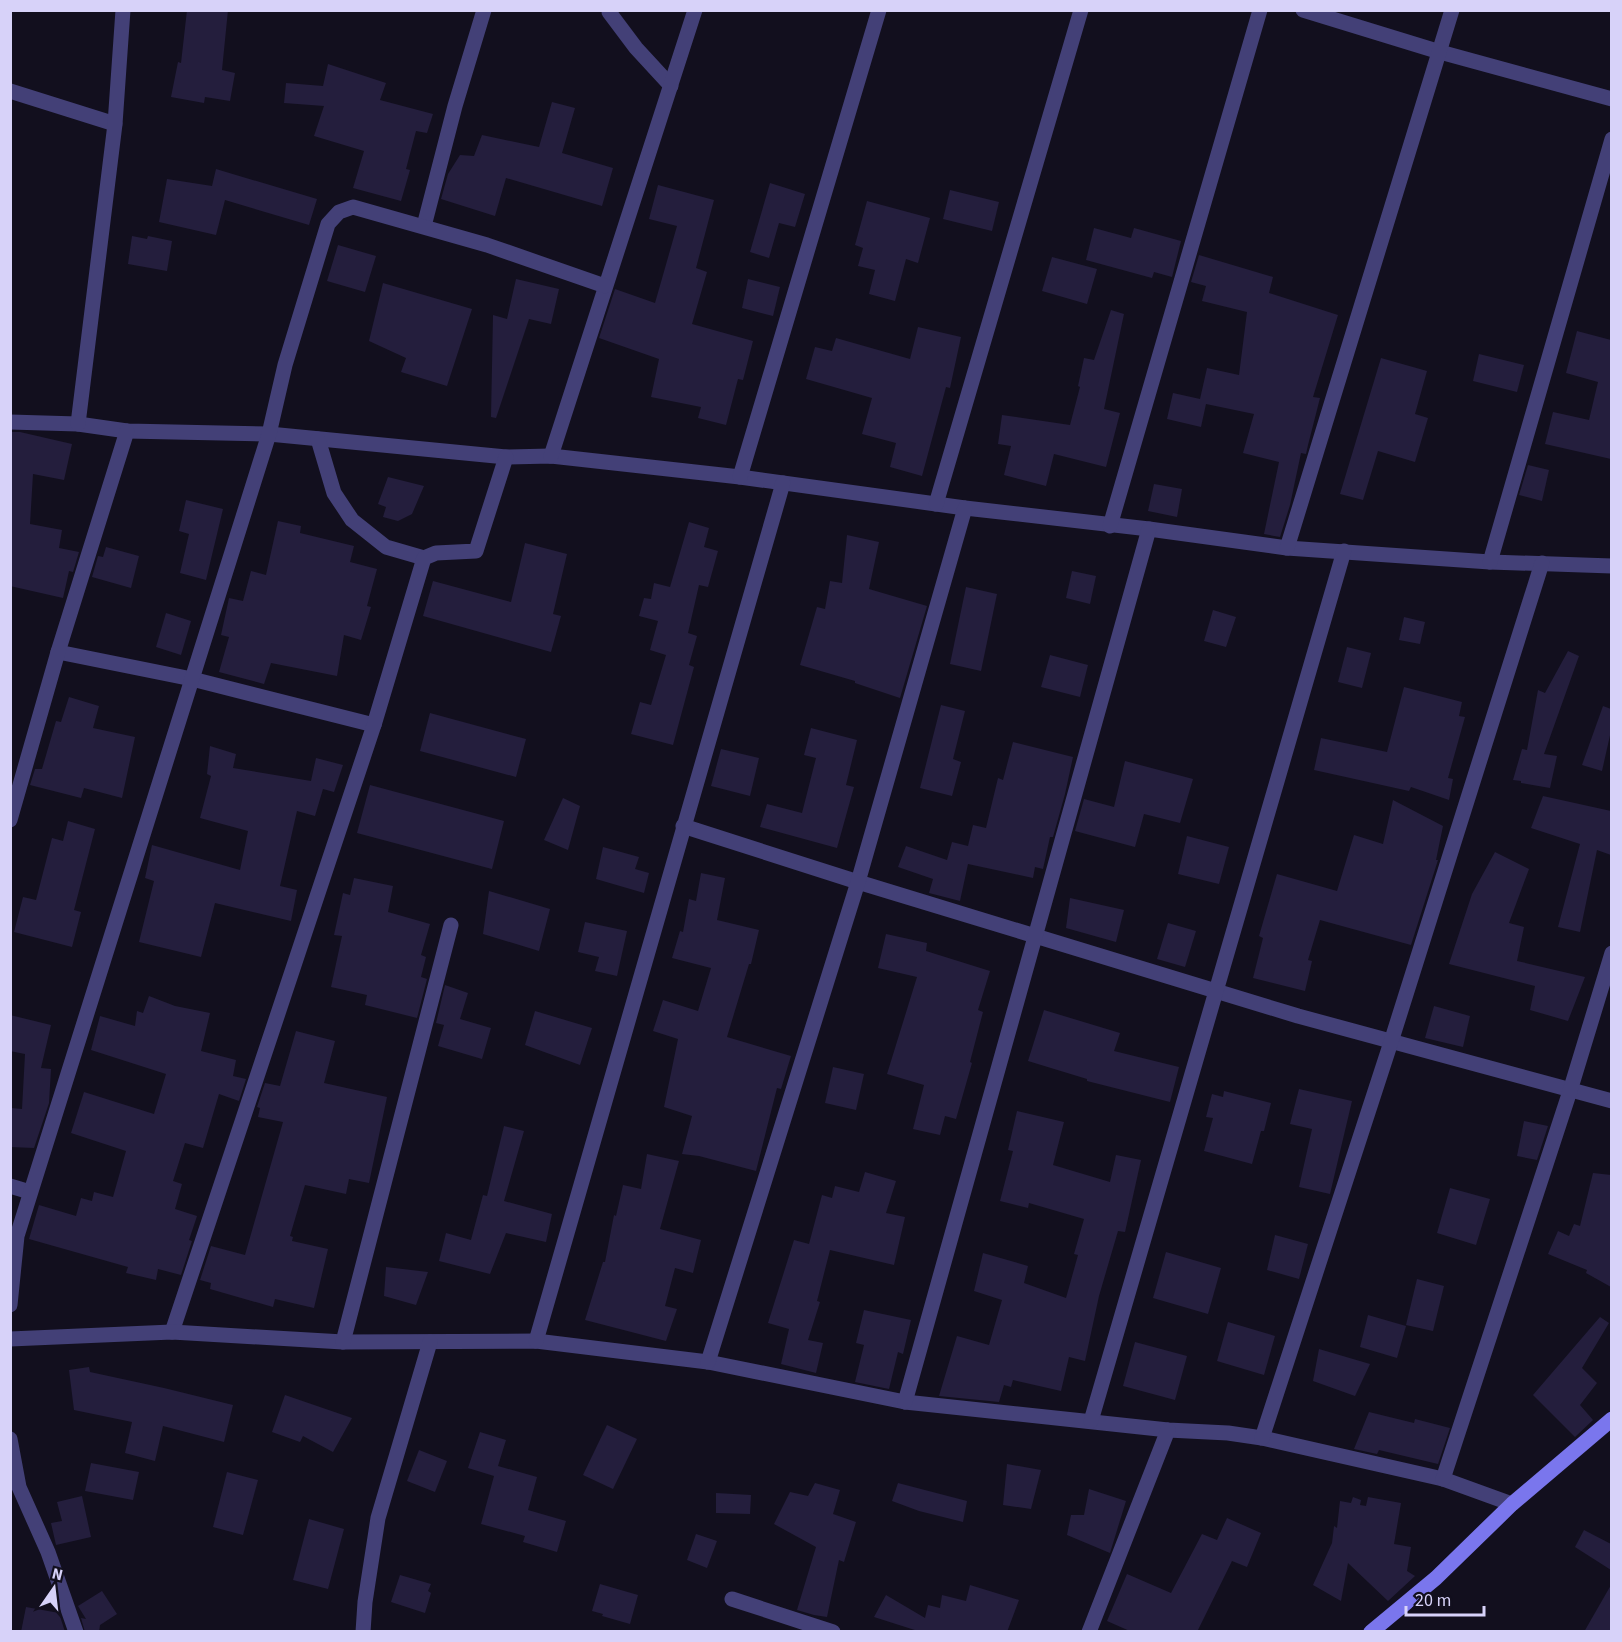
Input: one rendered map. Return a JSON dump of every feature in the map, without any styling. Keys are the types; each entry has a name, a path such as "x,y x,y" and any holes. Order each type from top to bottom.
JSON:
{"street":[{"path":"78,424 115,124 123,10"},
{"path":"424,226 455,106 484,10"},
{"path":"551,456 695,10"},
{"path":"740,477 879,10"},
{"path":"936,504 1081,10"},
{"path":"1110,526 1260,10"},
{"path":"1303,10 1440,52 1611,99"},
{"path":"1287,548 1452,10"},
{"path":"608,11 636,48 672,86"},
{"path":"10,91 115,124"},
{"path":"1491,562 1611,140"},
{"path":"10,1305 17,1236 268,434 285,365 328,224 339,212 353,207 488,244 605,286"},
{"path":"10,422 78,424 127,431 268,434 506,457 551,456 740,477 1287,548 1491,562 1611,566"},
{"path":"10,820 58,652 127,431"},
{"path":"318,439 334,493 352,520 386,548 424,558 436,553 476,551 506,457"},
{"path":"536,1341 783,483"},
{"path":"708,1362 858,882 965,508"},
{"path":"905,1402 1149,529"},
{"path":"1090,1421 1344,551"},
{"path":"172,1332 374,725 424,558"},
{"path":"1262,1438 1391,1042 1542,563"},
{"path":"58,652 192,680 374,725"},
{"path":"683,826 858,882 1391,1042 1611,1101"},
{"path":"343,1342 452,925"},
{"path":"1443,1479 1570,1090 1611,953"},
{"path":"10,1186 30,1192"},
{"path":"10,1339 172,1332 343,1342 536,1341 708,1362 905,1402 1262,1438 1443,1479 1512,1504"},
{"path":"363,1632 365,1602 378,1518 430,1342"},
{"path":"1371,1632 1436,1578 1512,1504 1611,1419"},
{"path":"1089,1632 1168,1430"},
{"path":"10,1439 20,1487 48,1552 76,1632"},
{"path":"732,1599 833,1632"}],"building":[{"path":"187,10 228,10 222,70 235,73 230,101 205,97 204,103 171,97 178,62 181,63"},
{"path":"328,64 386,83 380,100 433,114 427,133 416,131 406,169 410,170 401,201 353,188 364,151 314,136 324,106 284,103 286,83 323,86"},
{"path":"552,102 575,108 562,153 613,168 602,206 506,178 495,216 441,199 448,174 460,155 474,156 482,135 539,147"},
{"path":"216,169 317,199 309,225 225,200 216,235 159,222 167,179 212,186"},
{"path":"770,183 805,194 795,227 779,223 769,258 750,252"},
{"path":"658,185 714,200 696,268 707,272 692,324 753,341 743,380 738,379 726,425 698,418 701,407 651,397 659,359 599,338 615,289 655,303 677,226 649,219"},
{"path":"950,190 999,202 992,231 943,219"},
{"path":"867,201 930,218 918,263 906,259 895,301 869,294 875,270 858,266 863,248 855,245"},
{"path":"1094,228 1131,238 1134,228 1181,241 1172,277 1154,272 1152,278 1086,260"},
{"path":"132,236 147,239 148,236 172,241 167,271 128,264"},
{"path":"338,245 376,256 365,292 327,281"},
{"path":"1199,255 1273,277 1269,293 1338,315 1313,397 1320,398 1306,454 1301,453 1290,505 1280,537 1264,534 1279,462 1243,453 1254,414 1206,404 1201,427 1167,419 1173,393 1200,399 1207,368 1239,375 1247,312 1202,301 1206,286 1191,282"},
{"path":"1052,257 1097,269 1087,304 1042,291"},
{"path":"516,279 559,289 551,324 529,319 496,418 491,417 493,315 507,319"},
{"path":"748,279 780,287 773,316 742,308"},
{"path":"383,283 472,309 447,386 401,372 406,358 369,341"},
{"path":"1111,310 1124,314 1104,409 1120,413 1106,467 1054,454 1046,486 1004,475 1011,446 998,444 1002,415 1070,425 1080,387 1078,386 1084,358 1094,360"},
{"path":"918,327 961,337 950,388 946,387 922,476 890,467 896,443 862,434 872,398 806,379 815,347 832,351 836,338 910,359"},
{"path":"1577,331 1611,340 1611,459 1545,444 1553,412 1589,420 1598,382 1566,373"},
{"path":"1479,354 1524,365 1517,392 1473,381"},
{"path":"1381,358 1427,371 1415,414 1428,418 1415,462 1378,451 1363,500 1340,494"},
{"path":"10,432 20,432 72,444 64,480 33,474 30,524 62,530 59,548 79,552 73,572 69,571 63,598 10,586"},
{"path":"1528,465 1549,470 1542,501 1519,495"},
{"path":"388,477 424,486 412,514 398,521 383,517 386,507 378,504"},
{"path":"1154,484 1182,489 1177,517 1148,511"},
{"path":"186,500 223,509 206,580 180,573 189,534 179,531"},
{"path":"278,521 301,526 300,533 354,546 350,562 377,569 367,606 371,607 361,640 344,635 337,676 271,663 264,684 219,672 229,637 221,635 229,598 243,601 251,571 266,575"},
{"path":"689,522 709,528 704,547 718,551 708,587 699,585 688,633 697,636 689,665 694,667 673,745 631,734 640,702 651,705 666,655 650,650 658,621 639,616 644,598 651,599 654,583 670,587"},
{"path":"847,535 879,542 869,589 927,606 900,698 855,683 855,681 800,665 817,607 825,609 830,581 842,583"},
{"path":"525,543 567,554 553,614 561,616 551,652 423,616 433,581 511,602"},
{"path":"106,547 139,556 131,588 92,577 98,556 103,557"},
{"path":"1072,571 1096,576 1090,604 1066,598"},
{"path":"966,587 997,594 981,671 950,664"},
{"path":"1213,610 1236,617 1226,647 1204,641"},
{"path":"166,613 191,621 181,655 156,647"},
{"path":"1404,617 1425,622 1420,644 1399,640"},
{"path":"1347,647 1371,653 1362,688 1338,682"},
{"path":"1568,651 1579,656 1544,754 1557,756 1550,788 1513,780 1522,749 1527,750 1538,690 1545,693"},
{"path":"1050,655 1088,665 1080,697 1041,687"},
{"path":"1404,687 1462,702 1459,716 1465,717 1448,778 1453,779 1449,800 1411,787 1409,791 1314,770 1321,738 1387,752"},
{"path":"69,697 99,706 93,728 135,737 122,798 84,788 81,798 30,785 35,769 42,769 56,721 61,722"},
{"path":"941,705 965,711 953,759 961,762 952,796 920,788"},
{"path":"1603,706 1611,709 1611,731 1602,771 1582,765"},
{"path":"430,713 526,739 516,777 420,751"},
{"path":"811,728 857,740 846,785 854,787 837,848 760,827 767,804 802,813 816,758 804,755"},
{"path":"1013,742 1073,757 1065,794 1053,837 1050,837 1043,869 1035,867 1033,878 968,864 960,901 929,893 933,879 898,867 906,846 947,860 952,842 968,846 973,825 986,828 998,778 1003,780"},
{"path":"210,746 236,754 233,768 311,781 316,758 343,765 334,792 323,789 315,816 297,811 280,886 297,890 291,921 215,903 201,957 139,942 154,881 145,878 152,845 240,870 248,831 200,818 211,776 207,774"},
{"path":"721,749 759,758 750,796 711,786"},
{"path":"1125,761 1193,779 1180,823 1144,814 1135,847 1075,831 1084,799 1114,807"},
{"path":"370,785 504,821 492,869 357,833"},
{"path":"1543,796 1611,811 1611,855 1597,850 1580,932 1558,927 1580,844 1531,828"},
{"path":"563,798 580,806 568,850 544,840"},
{"path":"1393,800 1443,826 1436,860 1438,860 1411,945 1320,920 1308,960 1312,961 1305,991 1253,978 1263,938 1259,936 1277,874 1337,891 1354,835 1383,844"},
{"path":"68,821 95,829 74,910 81,912 72,947 14,932 23,897 36,900 52,838 63,841"},
{"path":"1187,836 1229,847 1219,884 1178,874"},
{"path":"603,847 639,857 635,869 649,873 644,893 596,879"},
{"path":"1495,852 1529,869 1509,923 1524,927 1517,961 1585,977 1568,1021 1530,1010 1535,986 1449,964 1472,894"},
{"path":"701,873 725,878 717,920 759,930 751,964 749,964 727,1037 791,1056 781,1089 777,1088 756,1171 699,1156 682,1154 692,1116 664,1107 678,1039 653,1031 663,1000 698,1011 711,968 672,958 680,931 683,932 689,899 696,901"},
{"path":"354,878 393,886 388,912 430,924 421,955 426,957 421,977 427,979 417,1018 365,1005 367,995 331,987 342,936 334,935 343,893 350,895"},
{"path":"489,891 550,909 539,951 483,934"},
{"path":"1070,898 1124,910 1116,942 1066,928"},
{"path":"585,922 627,931 617,976 595,971 599,957 578,952"},
{"path":"1168,923 1196,931 1185,967 1157,959"},
{"path":"886,934 927,943 926,951 990,971 978,1010 983,1012 970,1062 972,1063 956,1119 945,1116 940,1135 913,1129 924,1085 887,1074 917,977 878,968"},
{"path":"445,985 468,993 460,1019 491,1028 482,1059 438,1046 444,1025 436,1023"},
{"path":"149,996 175,1006 210,1013 201,1051 236,1060 233,1076 246,1079 239,1101 219,1094 203,1148 185,1143 173,1181 182,1184 175,1209 197,1216 189,1240 192,1241 181,1275 158,1269 156,1280 126,1273 128,1267 29,1239 39,1205 76,1216 81,1198 92,1201 94,1192 113,1197 126,1151 71,1133 84,1092 154,1114 166,1074 91,1050 100,1016 135,1026 137,1011 143,1013"},
{"path":"1434,1006 1470,1016 1463,1047 1425,1038"},
{"path":"1044,1010 1120,1033 1114,1051 1179,1067 1170,1102 1087,1081 1087,1079 1028,1061"},
{"path":"535,1011 592,1028 580,1065 525,1045"},
{"path":"10,1015 51,1025 41,1068 51,1069 49,1103 34,1148 10,1147 11,1108 22,1109 25,1054 10,1051"},
{"path":"296,1031 335,1041 324,1083 387,1097 369,1183 349,1179 346,1194 305,1185 290,1236 293,1237 292,1241 328,1249 314,1308 275,1299 273,1307 210,1289 211,1283 200,1280 211,1246 245,1255 283,1122 258,1117 260,1108 257,1107 265,1083 280,1086"},
{"path":"833,1067 864,1074 856,1110 825,1103"},
{"path":"1299,1089 1352,1101 1330,1194 1299,1187 1312,1129 1290,1124"},
{"path":"1224,1091 1271,1103 1252,1164 1204,1151 1213,1118 1206,1117 1212,1094 1223,1097"},
{"path":"1017,1111 1064,1122 1053,1165 1110,1182 1116,1155 1141,1160 1125,1232 1118,1231 1099,1296 1085,1361 1069,1357 1061,1391 1013,1380 1011,1387 1004,1385 999,1402 939,1396 957,1336 989,1345 1002,1300 974,1291 983,1253 1028,1266 1024,1283 1066,1298 1078,1255 1074,1254 1084,1219 1029,1203 1028,1208 1000,1201 1013,1151 1008,1150"},
{"path":"1524,1121 1548,1126 1537,1160 1517,1156"},
{"path":"504,1126 524,1131 504,1201 552,1214 546,1242 506,1233 490,1274 439,1261 446,1233 471,1240 483,1195 487,1196"},
{"path":"647,1154 679,1161 660,1229 701,1240 693,1273 675,1268 665,1306 677,1309 666,1341 585,1320 603,1262 605,1262 614,1215 616,1216 623,1185 641,1189"},
{"path":"865,1172 896,1181 886,1213 905,1217 894,1265 830,1250 817,1301 820,1302 808,1340 823,1343 816,1373 781,1364 789,1329 768,1323 794,1240 809,1244 822,1195 832,1198 835,1186 859,1192"},
{"path":"1593,1173 1611,1175 1611,1287 1586,1273 1587,1270 1548,1254 1558,1231 1569,1236 1574,1224 1580,1226"},
{"path":"1450,1188 1490,1199 1476,1245 1437,1233"},
{"path":"1275,1235 1308,1244 1299,1279 1267,1270"},
{"path":"1166,1252 1221,1268 1208,1314 1153,1298"},
{"path":"386,1267 428,1272 416,1305 384,1296"},
{"path":"1417,1279 1444,1286 1433,1331 1406,1325"},
{"path":"864,1310 911,1320 903,1354 898,1352 889,1389 855,1382 864,1345 856,1343"},
{"path":"1368,1315 1406,1326 1397,1358 1360,1347"},
{"path":"1600,1317 1609,1323 1582,1368 1597,1383 1580,1405 1593,1420 1575,1437 1533,1395"},
{"path":"1228,1322 1275,1336 1264,1375 1217,1361"},
{"path":"1135,1342 1187,1356 1175,1400 1123,1386"},
{"path":"1319,1349 1370,1364 1355,1396 1313,1381"},
{"path":"89,1367 90,1372 233,1405 224,1442 163,1426 155,1461 125,1453 132,1422 74,1410 69,1370"},
{"path":"285,1395 352,1418 333,1452 303,1436 300,1442 272,1432"},
{"path":"1369,1412 1414,1423 1415,1419 1450,1428 1438,1464 1379,1450 1377,1454 1354,1449"},
{"path":"607,1425 637,1439 613,1489 583,1475"},
{"path":"480,1432 506,1440 498,1466 537,1477 528,1510 566,1521 557,1552 523,1542 525,1536 481,1524 494,1476 468,1468"},
{"path":"419,1450 447,1461 435,1492 407,1481"},
{"path":"91,1463 139,1472 133,1500 85,1491"},
{"path":"1007,1464 1041,1470 1031,1509 1003,1505"},
{"path":"227,1472 258,1480 243,1535 213,1527"},
{"path":"815,1483 840,1490 833,1514 856,1522 844,1562 839,1560 827,1617 797,1610 816,1547 774,1524 790,1492 808,1496"},
{"path":"898,1483 967,1501 963,1522 919,1511 892,1501"},
{"path":"1089,1489 1126,1501 1110,1553 1067,1535 1071,1515 1084,1515"},
{"path":"716,1493 751,1495 750,1514 716,1513"},
{"path":"82,1496 91,1537 56,1545 51,1523 62,1521 57,1502"},
{"path":"1353,1497 1361,1500 1360,1505 1366,1506 1368,1497 1401,1503 1394,1544 1411,1547 1407,1571 1415,1576 1388,1601 1348,1563 1341,1601 1313,1585 1332,1543 1334,1526 1337,1528 1340,1501 1351,1503"},
{"path":"1227,1518 1261,1533 1247,1567 1232,1561 1197,1632 1132,1632 1107,1621 1127,1574 1171,1593 1202,1534 1217,1540"},
{"path":"309,1519 344,1529 328,1589 293,1580"},
{"path":"1584,1530 1611,1544 1611,1570 1575,1547"},
{"path":"696,1534 717,1541 707,1568 687,1560"},
{"path":"400,1575 431,1584 428,1591 431,1593 425,1613 391,1602"},
{"path":"600,1584 638,1595 630,1624 592,1611"},
{"path":"970,1585 1019,1600 1007,1632 921,1632 874,1617 886,1595 925,1618 928,1605 940,1608 942,1595 966,1601"},
{"path":"1611,1585 1611,1632 1584,1632"},
{"path":"102,1591 117,1614 100,1625 99,1632 85,1632 81,1618 86,1619 78,1606"},
{"path":"26,1607 59,1613 65,1632 21,1632"}]}
